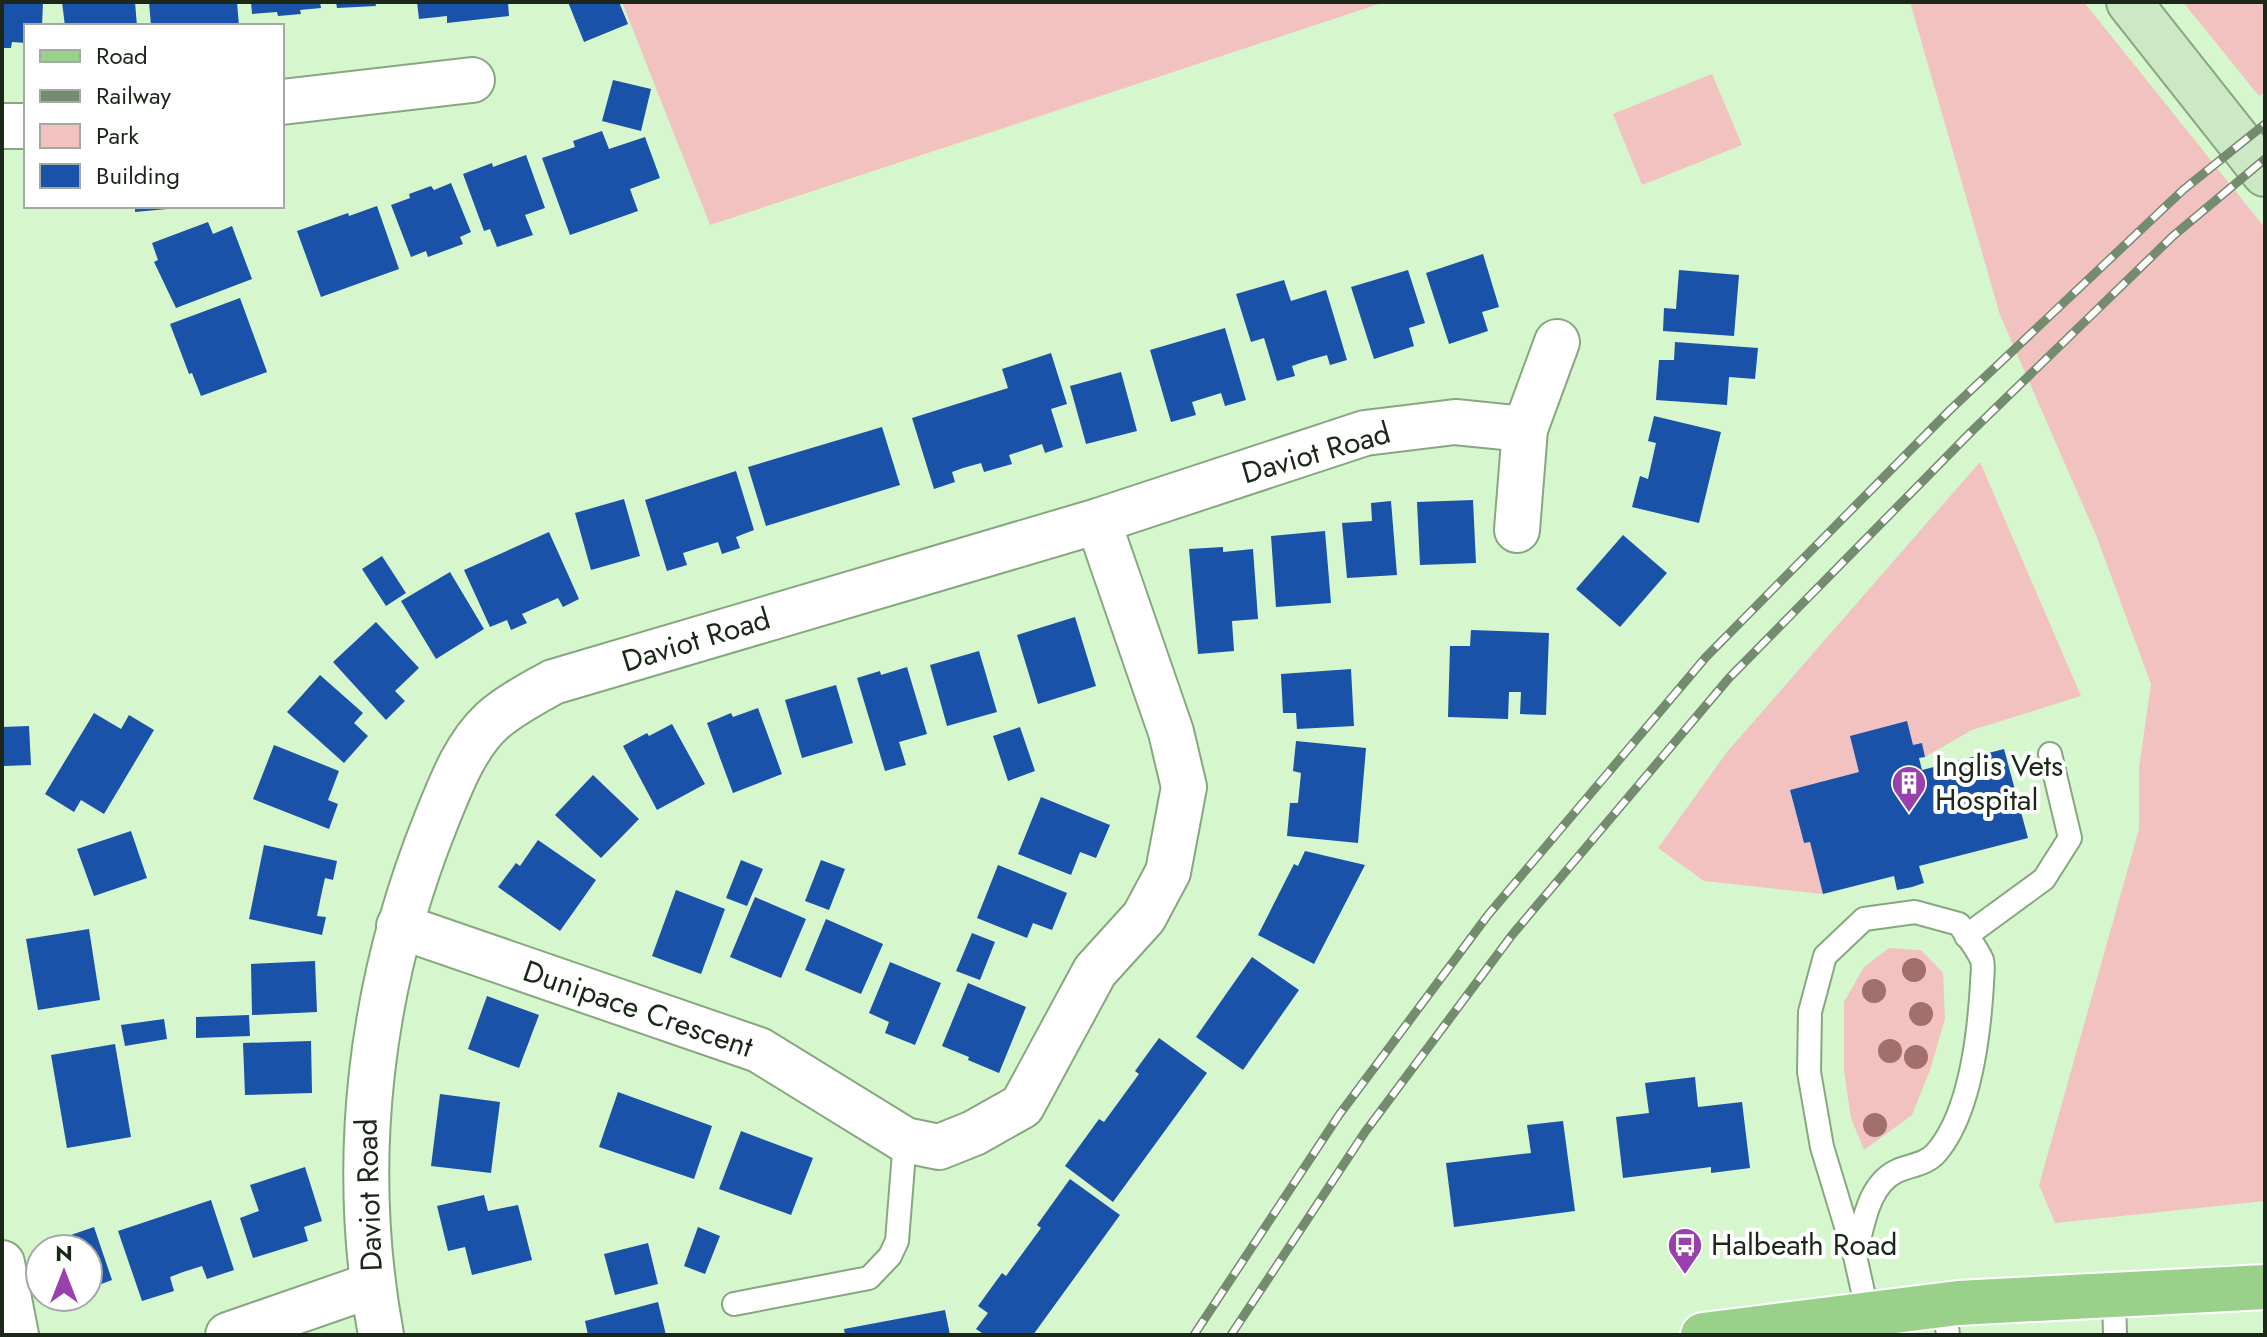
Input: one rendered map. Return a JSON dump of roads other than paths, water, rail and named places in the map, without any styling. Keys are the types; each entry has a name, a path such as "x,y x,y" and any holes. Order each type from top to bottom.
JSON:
{"main road":[{"path":"2129,2 2265,174"},
{"path":"1703,1335 1885,1320 2115,1315 2265,1287"}],"street":[{"path":"284,102 472,80"},
{"path":"2,126 24,126"},
{"path":"1517,530 1525,429 1557,342"},
{"name":"Daviot Road","path":"381,1335 372,1285 364,1178 367,1102 379,1024 399,926 424,851 451,783 469,749 491,722 518,701 553,682 1098,521 1365,433 1455,422 1525,429"},
{"name":"Dunipace Crescent","path":"399,926 759,1050 905,1140 939,1147 974,1133 1022,1106 1095,971 1144,917 1168,872 1184,787 1171,732 1098,521"},
{"path":"2,1263 16,1335"},
{"path":"228,1335 372,1285"}],"lane":[{"path":"1966,936 2044,879 2070,838 2050,754"},
{"path":"1855,1256 1876,1188 1896,1171 1918,1165 1934,1156 1952,1129 1968,1082 1980,1020 1983,961 1959,924 1915,912 1864,919 1825,956 1810,1012 1809,1072 1822,1147 1855,1256 1885,1320"},
{"path":"734,1304 869,1278 890,1256 897,1241 905,1140"}],"railway":[{"path":"1194,1335 1339,1115 1488,915 1706,657 1950,410 2183,190 2265,124"},
{"path":"1231,1335 1365,1132 1512,935 1729,678 1971,432 2173,236 2265,159"}],"place":[{"name":"Inglis Vets Hospital","path":"1909,814"},
{"name":"Halbeath Road","path":"1685,1276"}]}
